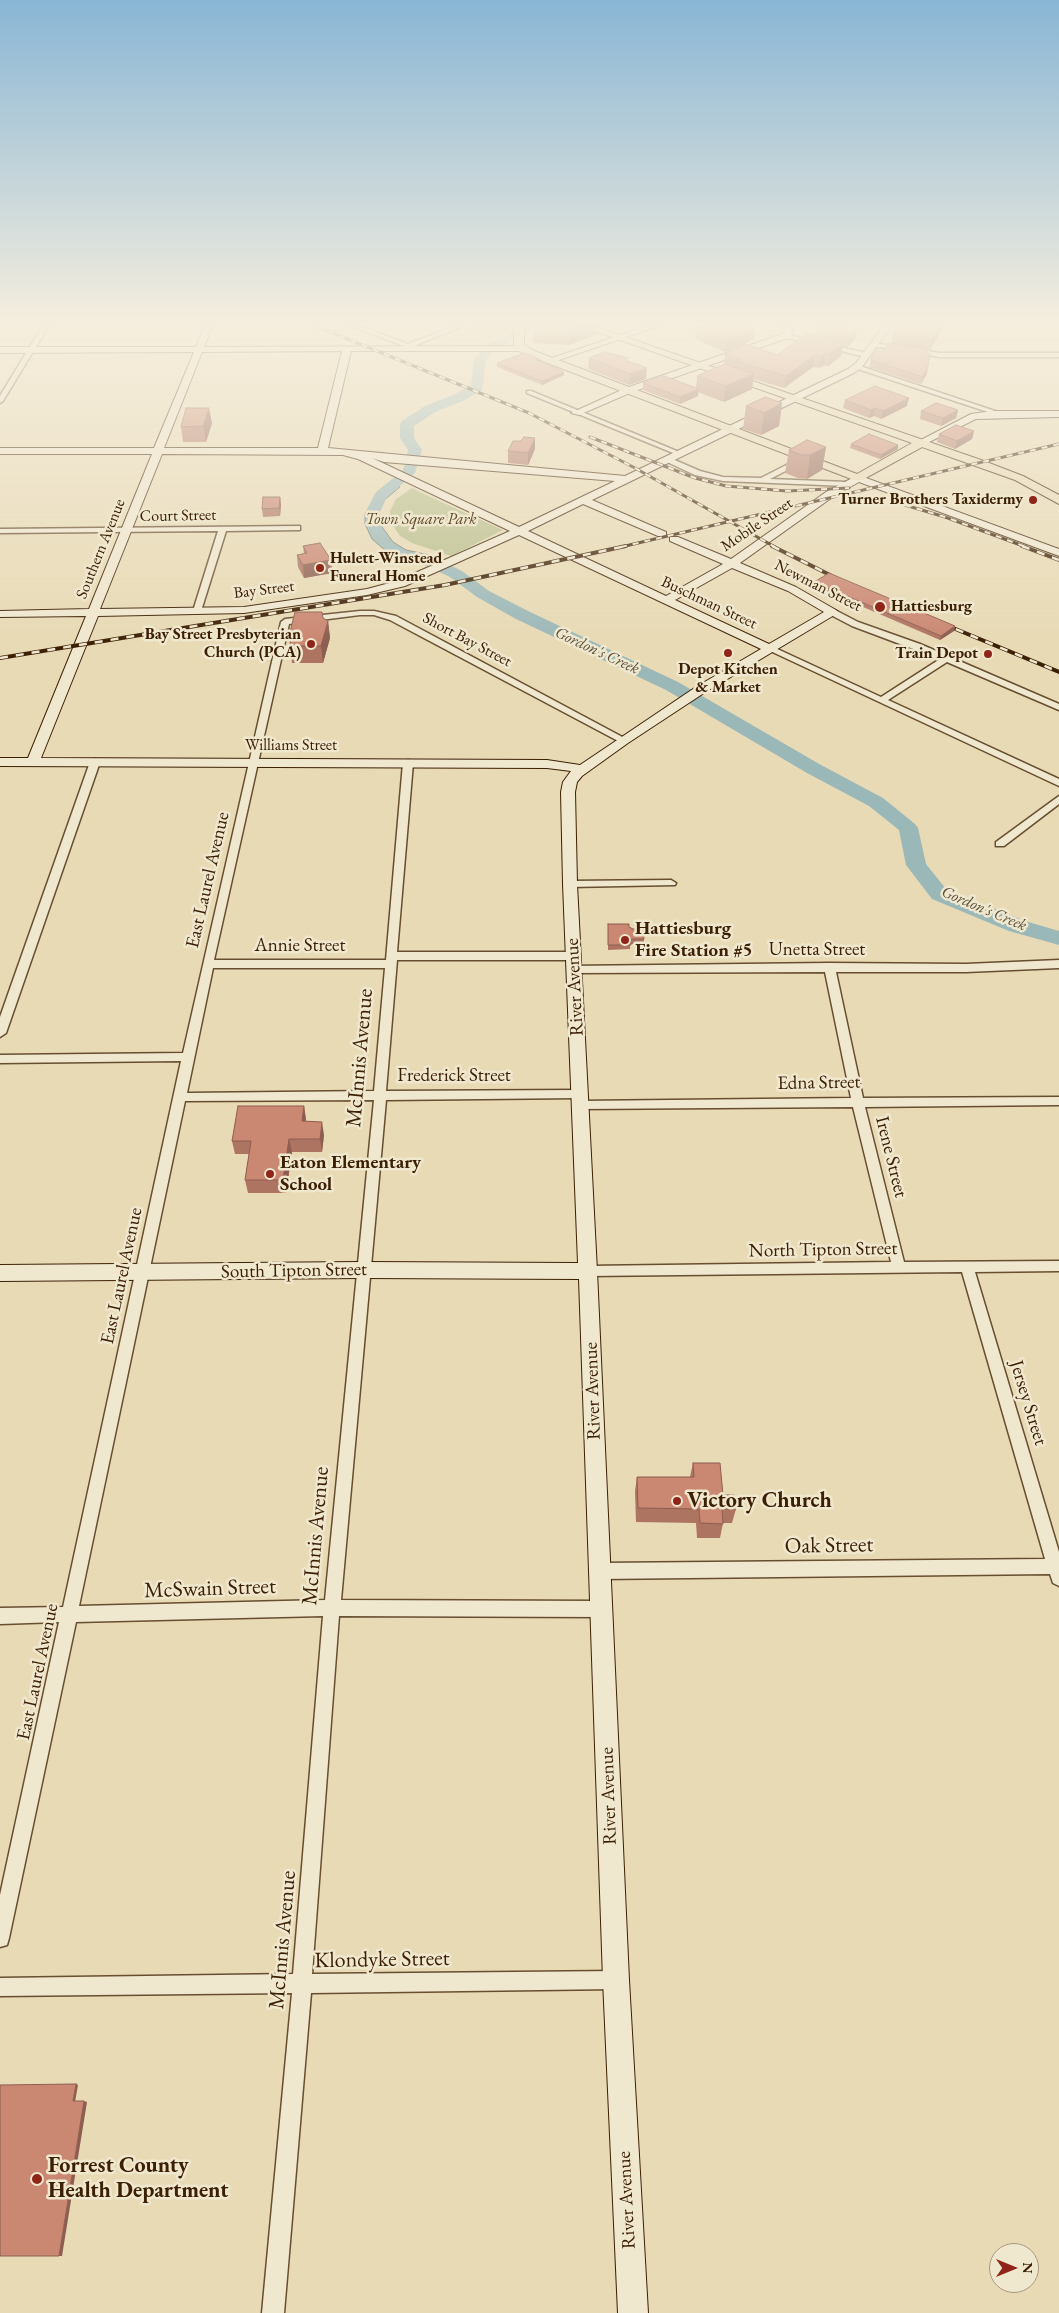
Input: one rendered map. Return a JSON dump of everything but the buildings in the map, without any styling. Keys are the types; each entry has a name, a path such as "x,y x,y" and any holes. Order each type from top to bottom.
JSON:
{"main road":[{"path":"732,430 858,478"},
{"path":"888,430 1002,471 1059,500"},
{"name":"Mobile Street","path":"858,478 922,442"},
{"path":"872,470 872,478 877,485"}],"street":[{"name":"Southern Avenue","path":"33,762 167,430"},
{"path":"322,451 327,430"},
{"path":"619,430 680,454"},
{"name":"Bay Street","path":"0,614 248,610 368,592 401,584 453,562 732,430"},
{"name":"Mobile Street","path":"922,442 945,430"},
{"path":"0,451 322,451 627,479"},
{"name":"Buschman Street","path":"346,453 374,463 414,484 1059,783"},
{"path":"763,480 804,457"},
{"path":"374,463 381,460 399,459"},
{"path":"667,460 698,473 716,478 847,484"},
{"path":"858,478 1059,553"},
{"name":"Mobile Street","path":"667,600 732,563 858,478"},
{"path":"583,500 662,534"},
{"name":"Court Street","path":"0,531 297,528"},
{"path":"196,611 222,530"},
{"name":"Newman Street","path":"674,539 804,595 855,624 946,659 1059,707"},
{"name":"Bay Street","path":"0,609 77,608 93,611"},
{"name":"River Avenue","path":"633,2313 616,1980 588,1272 570,884 568,792 572,779 582,769 623,740 700,690 832,612"},
{"name":"Short Bay Street","path":"285,622 360,613 374,613 393,618 623,740"},
{"name":"East Laurel Avenue","path":"0,1938 208,964 285,622"},
{"path":"883,700 946,659"},
{"name":"Williams Street","path":"0,762 547,764 582,769"},
{"path":"0,1033 95,762"},
{"name":"McInnis Avenue","path":"272,2313 302,1984 332,1608 362,1270 380,1095 408,763"},
{"path":"1000,844 1059,799"},
{"path":"570,884 671,883"},
{"name":"Annie Street","path":"208,964 392,960 574,962"},
{"name":"Unetta Street","path":"574,962 966,968 1059,964"},
{"name":"Irene Street","path":"829,967 858,1102 899,1268"},
{"path":"0,1059 188,1057"},
{"name":"Frederick Street","path":"180,1097 380,1095 580,1100"},
{"name":"Edna Street","path":"580,1100 1059,1101"},
{"name":"North Tipton Street","path":"588,1272 1059,1266"},
{"name":"Jersey Street","path":"967,1267 1058,1570"},
{"name":"South Tipton Street","path":"0,1273 362,1270 588,1272"},
{"name":"Oak Street","path":"600,1571 1058,1570"},
{"name":"McSwain Street","path":"0,1616 69,1616 332,1608 602,1610"},
{"name":"Klondyke Street","path":"0,1986 616,1980"}],"green space":[{"name":"Town Square Park","path":"412,488 503,530 451,556 412,543 400,536 390,521 390,511 396,499"}],"water":[{"path":"390,483 400,487 382,502 379,511 382,527 393,542 406,550 434,556 440,561 430,566 405,559 386,551 372,539 365,524 365,514 377,495"}],"waterway":[{"name":"Gordon's Creek","path":"374,511 381,495 408,473 412,465 415,450 407,438 407,430"},
{"name":"Gordon's Creek","path":"414,557 427,560 456,574 483,594 522,615 672,686 814,769 876,802 908,828 916,865 939,894 1017,926 1059,938"}],"railway":[{"path":"562,430 635,468 730,521"},
{"path":"590,437 695,478 726,486 787,491 849,488"},
{"path":"730,521 1059,444"},
{"path":"905,505 945,517 1026,547"},
{"path":"621,547 730,521"},
{"path":"730,521 775,547"},
{"path":"0,658 445,585 626,546"},
{"path":"772,546 840,580"},
{"path":"1022,546 1059,560"},
{"path":"941,623 1059,672"}],"place":[{"name":"Turner Brothers Taxidermy","path":"1033,500"},
{"name":"Hulett-Winstead Funeral Home","path":"320,568"},
{"name":"Hattiesburg","path":"880,607"},
{"name":"Bay Street Presbyterian Church (PCA)","path":"311,644"},
{"name":"Depot Kitchen & Market","path":"728,653"},
{"name":"Train Depot","path":"988,654"},
{"name":"Hattiesburg Fire Station #5","path":"625,940"},
{"name":"Eaton Elementary School","path":"270,1174"},
{"name":"Victory Church","path":"677,1501"},
{"name":"Forrest County Health Department","path":"37,2179"}]}
